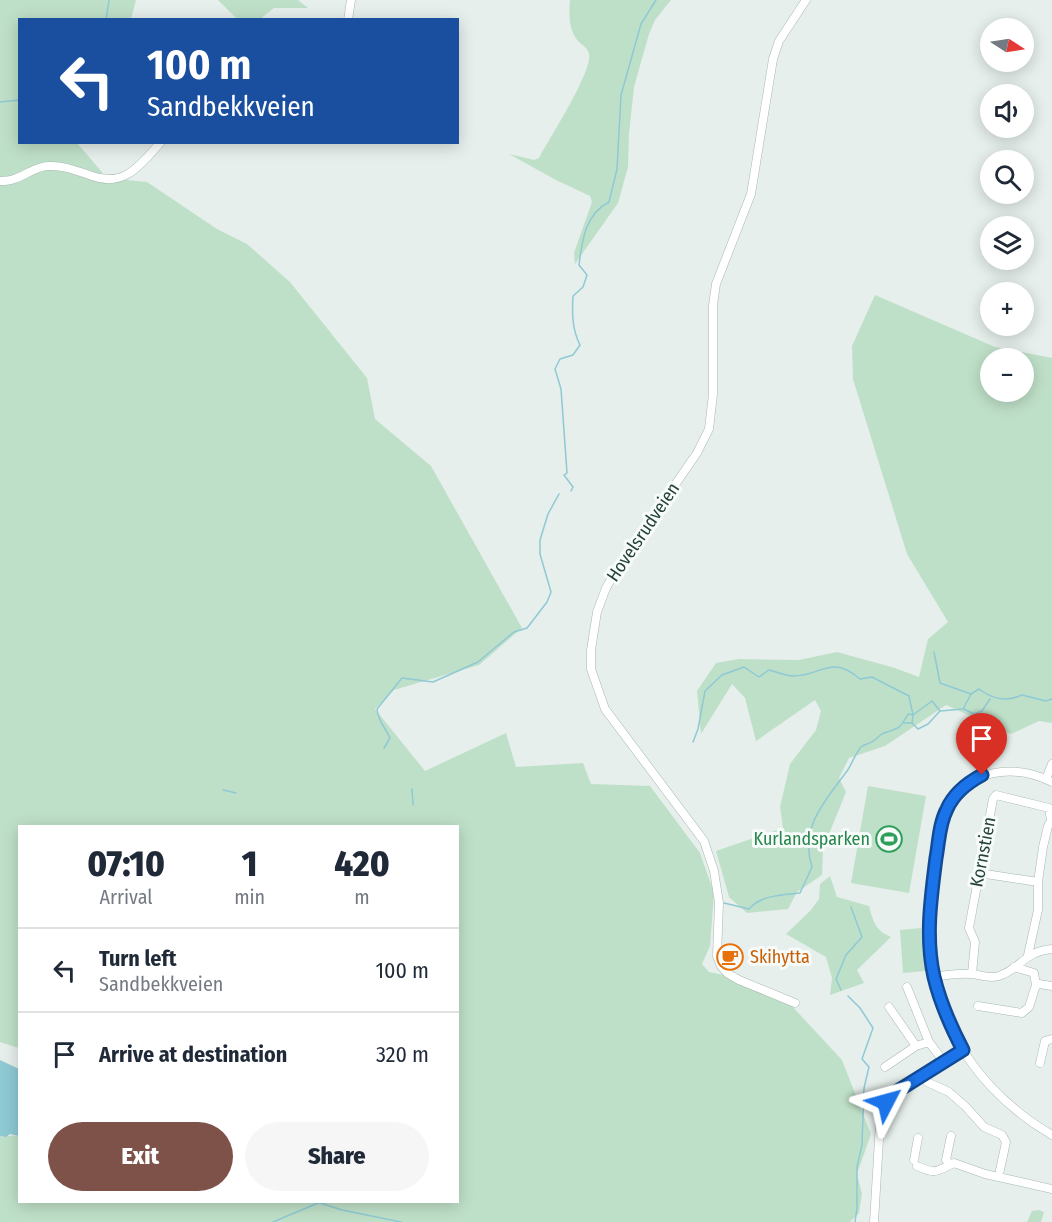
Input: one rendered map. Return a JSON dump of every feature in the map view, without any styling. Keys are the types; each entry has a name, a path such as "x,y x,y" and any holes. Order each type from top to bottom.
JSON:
{"street":[{"path":"348,18 351,0"},
{"name":"Hovelsrudveien","path":"795,1003 739,980 727,973 721,966 717,956 719,903 714,871 704,841 605,709 591,669 591,650 597,612 606,588 697,453 709,429 713,368 713,305 716,284 751,194 772,59 779,41 806,0"},
{"path":"0,181 13,180 45,166 69,168 94,177 115,180 135,168 159,144"},
{"path":"1052,764 1049,781 1009,771 982,775 969,782 955,795 946,811 941,827 928,921 934,977 949,1022 963,1050 993,1088 1016,1110 1052,1135"},
{"name":"Kornstien","path":"972,974 975,942 969,928 993,799 996,795 1049,808 1051,820"},
{"path":"1028,955 1038,910 1038,882 1043,847 1051,820"},
{"path":"979,873 1038,882"},
{"path":"934,977 972,974 988,978 1014,967 1028,955 1052,949"},
{"path":"978,1006 1022,1013 1029,1007 1036,985 1034,973 1014,967"},
{"path":"1036,985 1052,986"},
{"path":"908,987 929,1042 944,1062"},
{"path":"889,1007 916,1046"},
{"path":"1040,1063 1045,1041 1052,1039"},
{"path":"885,1067 916,1046 929,1042"},
{"path":"874,1222 880,1123 886,1102 899,1090 963,1050"},
{"path":"927,1082 949,1092 984,1128 1002,1135 1006,1142 1000,1170"},
{"path":"951,1136 946,1160 952,1164 1052,1190"},
{"path":"918,1138 916,1163 930,1171 940,1172 952,1164"}],"green space":[{"path":"0,0 136,0 131,18 18,18 18,144 78,144 107,178 147,182 217,229 247,244 290,282 367,378 375,419 431,466 522,628 479,665 394,690 375,709 425,771 506,733 516,767 583,763 591,784 650,786 700,853 714,893 710,946 702,964 709,972 724,975 791,1005 842,1060 871,1134 857,1174 862,1194 859,1213 850,1222 0,1222 0,1136 13,1135 18,1136 18,1203 459,1203 459,825 18,825 18,1048 0,1042"},
{"path":"218,0 298,0 308,8 274,8 261,18 236,18"},
{"path":"570,0 671,0 655,20 649,34 634,87 628,167 618,203 575,264 574,253 592,202 590,196 509,154 534,160 539,158 584,75 589,54 571,28"},
{"path":"875,295 1000,348 980,348 980,402 1034,402 1034,355 1052,358 1052,723 1039,721 1011,734 946,705 885,746 849,758 839,778 846,792 823,849 822,875 797,892 788,909 747,913 729,897 716,851 783,828 780,807 790,764 816,730 821,711 815,700 756,741 745,698 732,684 701,734 697,691 716,663 739,659 799,660 837,652 919,677 928,639 948,622 907,554 853,379 852,346"},
{"name":"Kurlandsparken","path":"868,786 926,796 909,893 851,883"},
{"path":"830,876 837,897 869,906 876,925 891,937 857,970 864,983 830,995 832,978 826,957 786,934 811,910 819,899 820,884"},
{"path":"921,928 925,971 903,973 900,930"},
{"path":"1032,1211 1044,1212 1041,1222 1027,1222"}],"water":[{"path":"0,1060 18,1069 18,1136 10,1134 6,1137 0,1136"}],"waterway":[{"path":"106,18 109,0"},
{"path":"571,491 573,487 564,475 567,473 561,389 555,369 560,359 573,355 580,345 574,327 573,296 583,287 587,275 579,265 583,238 595,214 609,202 617,169 621,95 641,24 656,0"},
{"path":"0,102 18,100"},
{"path":"384,748 390,738 380,721 377,709 402,678 433,682 478,662 514,632 527,628 547,602 551,592 540,554 540,540 548,514 559,494"},
{"path":"934,652 940,683 971,694"},
{"path":"693,742 698,729 705,691 722,675 744,667 759,677 769,670 792,676 833,667 850,671 860,679 872,677 909,696 913,715 912,723"},
{"path":"724,903 749,909 766,898 800,893 812,867 809,840 816,816 823,804 861,747 899,727 908,714 913,715 932,701 940,711 963,709 971,694 979,689 1000,698 1022,695 1046,701 1052,699"},
{"path":"964,709 974,714 982,711 990,699"},
{"path":"904,723 912,723 918,729 928,724 940,711"},
{"path":"412,789 413,805"},
{"path":"223,790 236,793"},
{"path":"841,990 836,979 846,955 862,937 851,907"},
{"path":"848,996 860,1008 873,1028 862,1059 869,1067 864,1088 862,1145 857,1167 855,1222"},
{"path":"273,1222 318,1203"},
{"path":"320,1203 342,1210 401,1222"}],"place":[{"name":"Kurlandsparken","path":"889,839"},
{"name":"Skihytta","path":"730,957"}],"route":[{"path":"886,1102 899,1090 963,1050 949,1022 934,977 928,921 941,827 946,811 955,795 969,782 982,775"}]}
